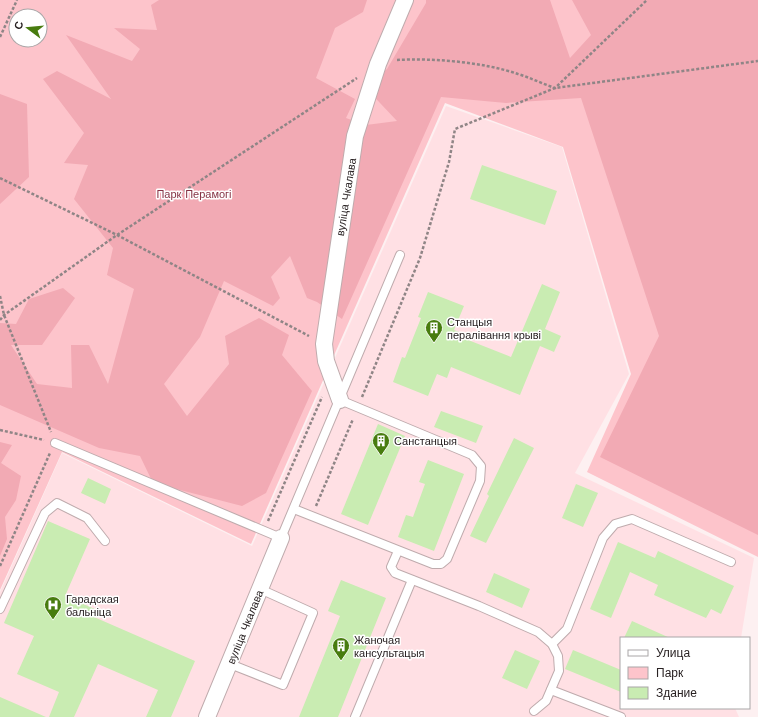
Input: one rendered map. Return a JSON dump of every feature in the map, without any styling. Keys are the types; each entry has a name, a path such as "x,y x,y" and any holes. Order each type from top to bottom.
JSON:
{"street":[{"name":"вуліца Чкалава","path":"340,400 326,361 324,344 355,136 378,64 405,0"},
{"name":"вуліца Чкалава","path":"207,717 281,538"}],"lane":[{"path":"55,443 281,538 400,255"},
{"path":"294,509 398,551 433,564 441,564 447,559 480,481 481,466 472,455 340,400"},
{"path":"0,609 45,513 57,503 87,518 105,541"},
{"path":"552,644 567,628 603,538 615,524 632,519 731,562"},
{"path":"398,551 391,567 395,573 479,606 538,632 552,644 558,656 559,671 546,701 534,711"},
{"path":"355,717 412,580"},
{"path":"230,664 283,685 313,613 260,589"},
{"path":"551,690 621,717"}],"path":[{"path":"0,37 18,0"},
{"path":"555,88 647,0"},
{"path":"0,320 4,315 117,235 378,64 387,61 414,59 482,66 517,74 555,88"},
{"path":"420,258 449,162 455,129 555,88 758,61"},
{"path":"0,178 117,235 324,344"},
{"path":"0,296 4,315 55,443 0,566"},
{"path":"264,530 332,375"},
{"path":"0,430 55,443"}],"shaded area":[{"path":"446,106 562,147 629,374 575,473 754,558 741,637 620,637 620,709 735,709 739,717 0,717 0,592 62,453 252,546"}],"green space":[{"name":"Парк Перамогі","path":"0,0 758,0 758,557 587,472 631,374 563,147 445,103 251,544 62,452 0,590"},
{"name":"Парк Перамогі","path":"159,0 367,0 363,12 335,28 316,78 355,99 346,118 366,125 397,121 364,86 387,69 426,3 426,0 550,0 570,58 591,35 572,0 758,0 758,535 600,457 659,336 581,98 506,103 441,97 342,319 317,302 307,298 290,256 271,277 280,298 273,306 224,281 200,337 164,384 187,416 229,364 225,336 259,318 289,335 282,355 312,391 266,493 242,506 153,483 140,456 99,448 0,405 0,323 16,324 29,299 63,288 75,298 42,345 11,345 37,384 72,388 71,345 89,345 108,384 134,289 107,275 113,248 74,199 88,165 64,163 84,133 43,79 57,71 111,99 66,35 132,61 140,49 114,28 157,30 151,5"},
{"path":"0,94 27,104 29,177 0,204"},
{"path":"0,442 12,445 1,463 21,476 16,500 5,517 7,539 0,556"}],"building":[{"path":"482,165 557,191 545,225 470,199"},
{"path":"542,284 560,292 545,329 561,336 554,352 540,346 520,395 451,367 447,378 437,374 428,396 393,382 402,357 405,358 421,318 418,317 428,292 464,306 454,330 459,332 458,336 511,357"},
{"path":"441,411 483,426 476,443 434,427"},
{"name":"Санстанцыя","path":"378,424 405,436 368,525 341,514"},
{"path":"514,438 534,448 486,543 470,536 489,496 487,494"},
{"path":"428,460 464,474 434,551 398,537 406,515 413,517 425,484 419,482"},
{"path":"88,478 111,489 105,504 81,493"},
{"path":"576,484 598,493 583,527 562,518"},
{"name":"Гарадская бальніца","path":"48,521 90,539 65,596 97,610 94,617 195,661 171,717 146,717 158,690 98,664 74,717 49,717 59,692 17,674 34,636 4,623"},
{"path":"618,542 655,558 658,551 734,586 721,614 711,609 706,618 654,595 658,585 630,572 611,618 590,609"},
{"path":"494,573 530,589 522,608 486,592"},
{"name":"Жаночая кансультацыя","path":"341,580 386,598 338,717 299,717 340,616 328,611"},
{"path":"632,621 668,637 624,637"},
{"path":"515,650 540,661 527,689 502,678"},
{"path":"573,650 620,670 620,692 565,669"},
{"path":"0,697 46,717 0,717"}],"place":[{"name":"Станцыя пералівання крыві","path":"434,343"},
{"name":"Санстанцыя","path":"381,456"},
{"name":"Гарадская бальніца","path":"53,620"},
{"name":"Жаночая кансультацыя","path":"341,661"}]}
